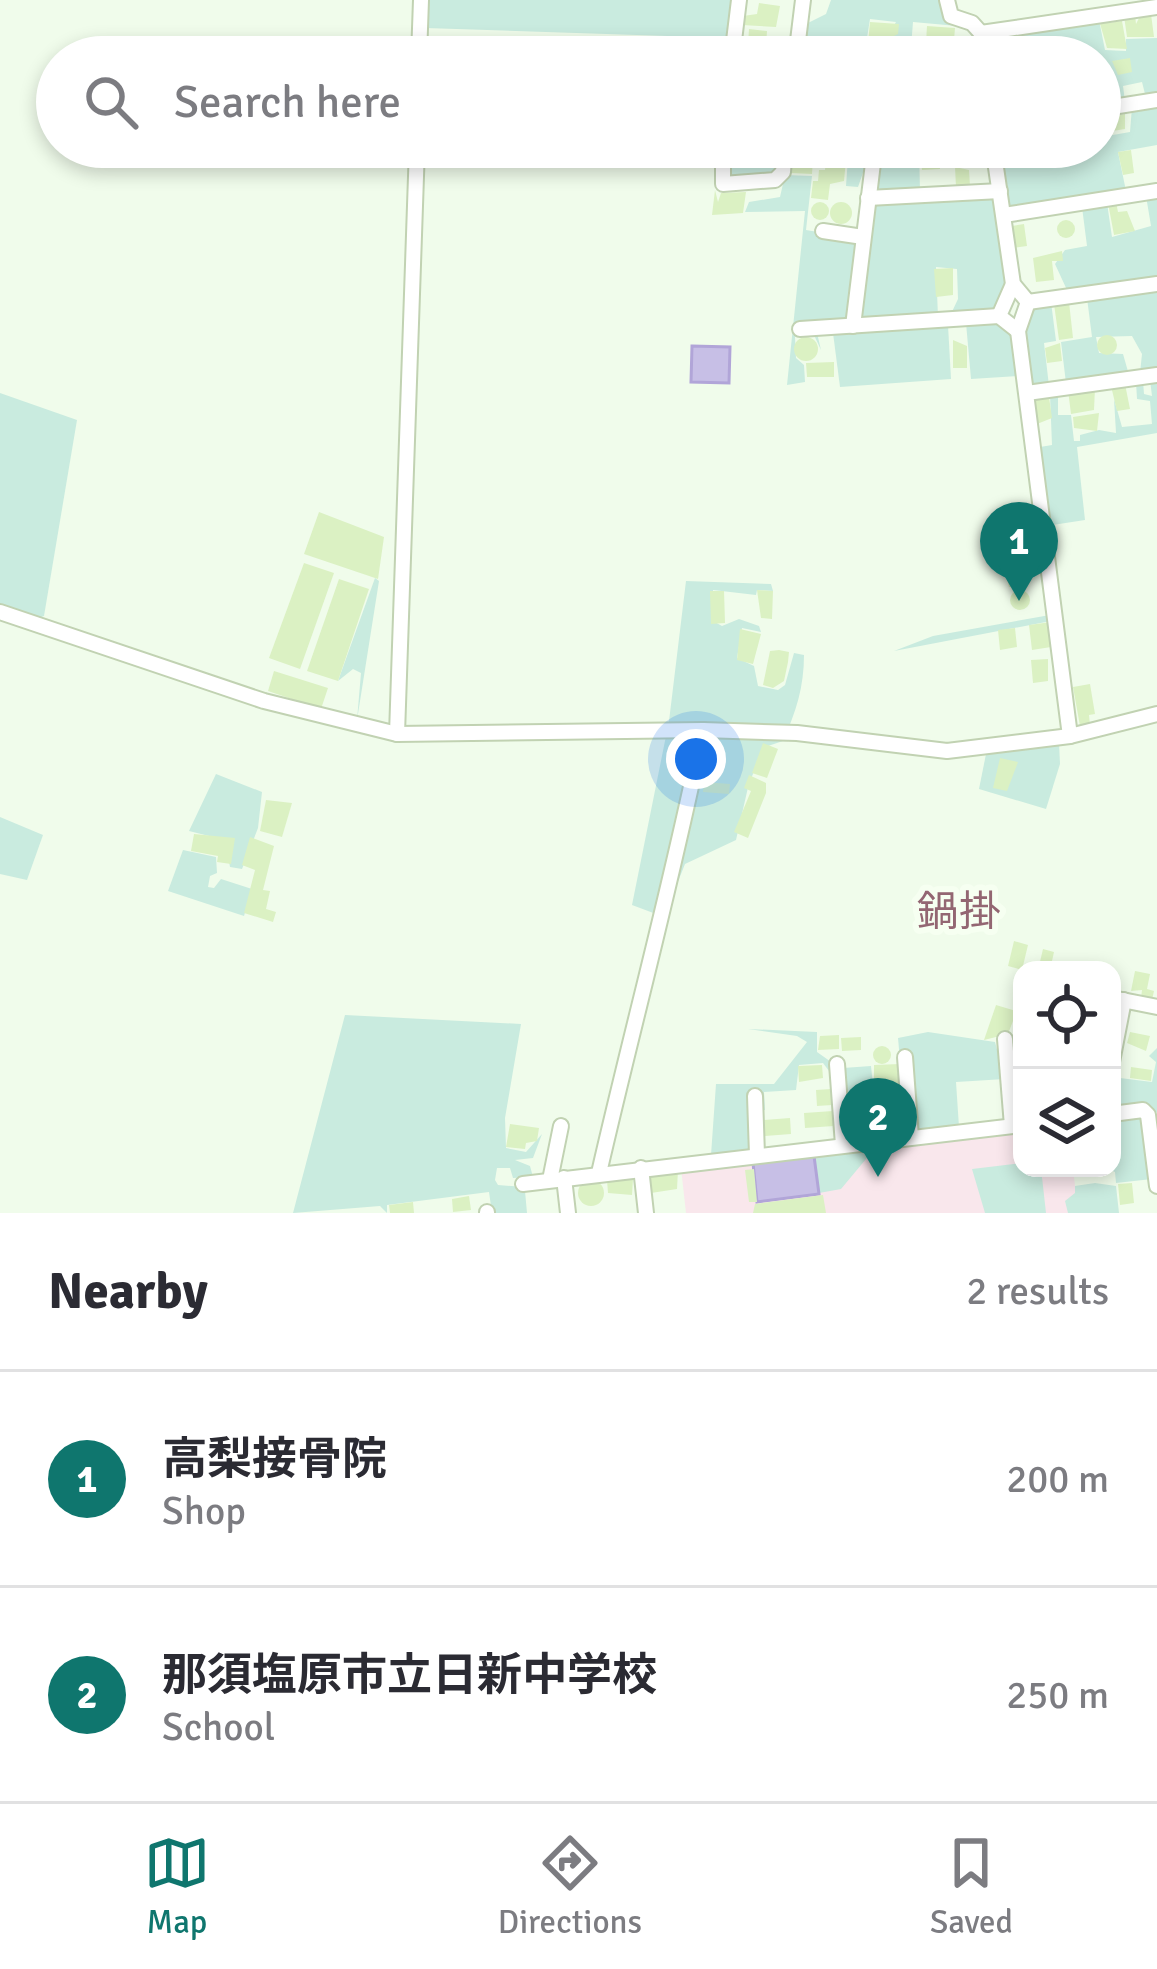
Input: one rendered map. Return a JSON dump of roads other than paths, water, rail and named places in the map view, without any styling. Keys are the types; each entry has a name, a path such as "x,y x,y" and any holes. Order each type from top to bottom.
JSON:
{"street":[{"path":"420,36 421,0"},
{"path":"735,36 739,0"},
{"path":"799,36 803,0"},
{"path":"947,0 951,16 973,23 981,36"},
{"path":"981,33 1157,7"},
{"path":"1121,106 1157,100"},
{"path":"397,734 416,168"},
{"path":"723,168 723,184 776,180 783,168"},
{"path":"853,326 872,168"},
{"path":"996,168 1013,284 999,316"},
{"path":"868,198 1000,190"},
{"path":"1004,215 1157,191"},
{"path":"823,231 863,237"},
{"path":"1013,284 1028,302"},
{"path":"1028,302 1157,284"},
{"path":"1028,302 1018,331 1070,736"},
{"path":"800,329 999,316 1018,331"},
{"path":"1027,393 1157,374"},
{"path":"0,612 264,700 397,734 703,730 796,733 947,751 1070,736 1157,714"},
{"path":"599,1173 670,894 703,730"},
{"path":"1121,1000 1157,1007"},
{"path":"1005,1039 1013,1096"},
{"path":"905,1057 911,1137"},
{"path":"837,1064 843,1145"},
{"path":"755,1096 757,1155"},
{"path":"1121,1113 1143,1110 1148,1115 1157,1186"},
{"path":"523,1184 1013,1125"},
{"path":"562,1126 557,1179 568,1213"},
{"path":"641,1168 646,1213"}],"place":[{"name":"高梨接骨院","path":"1019,601"},
{"name":"那須塩原市立日新中学校","path":"878,1177"}],"district":[{"name":"鍋掛","path":"959,912"}]}
